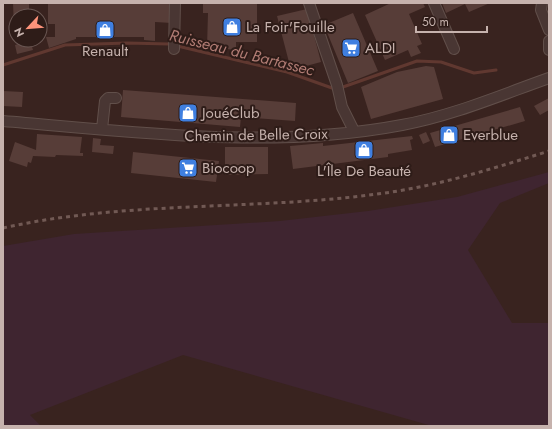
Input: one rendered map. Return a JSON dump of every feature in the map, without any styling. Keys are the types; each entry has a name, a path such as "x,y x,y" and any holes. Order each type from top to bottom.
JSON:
{"street":[{"path":"175,3 175,45"},
{"path":"309,3 338,88 342,107 354,131"},
{"path":"434,3 454,48"},
{"path":"542,3 541,10 549,30"},
{"path":"549,41 549,50"},
{"name":"Chemin de Belle Croix","path":"3,121 190,136 253,138 293,137 402,125 447,113 549,78"},
{"path":"102,129 105,101 108,98 116,98"}],"shaded area":[{"path":"549,172 549,183 500,203 468,250 512,323 549,323 549,426 432,426 183,355 30,415 41,426 3,426 3,246 74,234 280,221 368,211 457,197"}],"building":[{"path":"13,3 29,3 29,8 13,8"},
{"name":"Renault","path":"48,3 172,3 172,23 155,22 155,41 144,40 144,37 76,37 76,39 49,48 48,37 55,37 55,24 48,24"},
{"name":"La Foir'Fouille","path":"203,3 257,3 257,42 236,42 236,50 207,47 208,13 203,13"},
{"path":"391,3 423,3 425,7 409,14 422,44 417,46 421,53 411,57 408,50 385,60 365,15"},
{"path":"442,3 490,3 469,12 465,4 446,13"},
{"path":"307,9 321,62 291,70 277,16"},
{"name":"ALDI","path":"353,13 378,71 348,83 324,25"},
{"path":"16,48 32,48 33,50 17,54"},
{"path":"426,66 434,67 443,99 371,119 361,87 397,72"},
{"path":"123,90 296,103 295,121 241,117 240,127 121,117"},
{"path":"3,91 23,92 22,107 3,106"},
{"path":"549,98 549,110 540,115 534,106"},
{"path":"520,107 525,121 435,147 430,133"},
{"path":"426,132 430,141 423,144 419,135"},
{"path":"37,134 82,137 80,153 83,153 83,156 33,156 31,163 28,162 27,167 9,161 15,142 36,150"},
{"path":"412,136 413,139 410,140 412,150 388,154 388,157 293,169 290,146 323,143 323,146"},
{"path":"93,138 101,139 100,145 114,146 113,154 92,152"},
{"path":"225,147 268,147 268,174 225,175"},
{"name":"Biocoop","path":"133,152 219,161 216,182 131,173"}],"waterway":[{"name":"Ruisseau du Bartassec","path":"3,65 65,45 127,43 169,44 287,72 332,88 343,87 417,61 441,62 474,73 496,70"}],"railway":[{"path":"3,228 50,219 98,213 338,199 385,193 447,181 549,151"}],"place":[{"name":"La Foir'Fouille","path":"232,27"},
{"name":"Renault","path":"105,30"},
{"name":"ALDI","path":"351,48"},
{"name":"JouéClub","path":"188,113"},
{"name":"Everblue","path":"449,135"},
{"name":"L'Île De Beauté","path":"364,150"},
{"name":"Biocoop","path":"188,168"}]}
